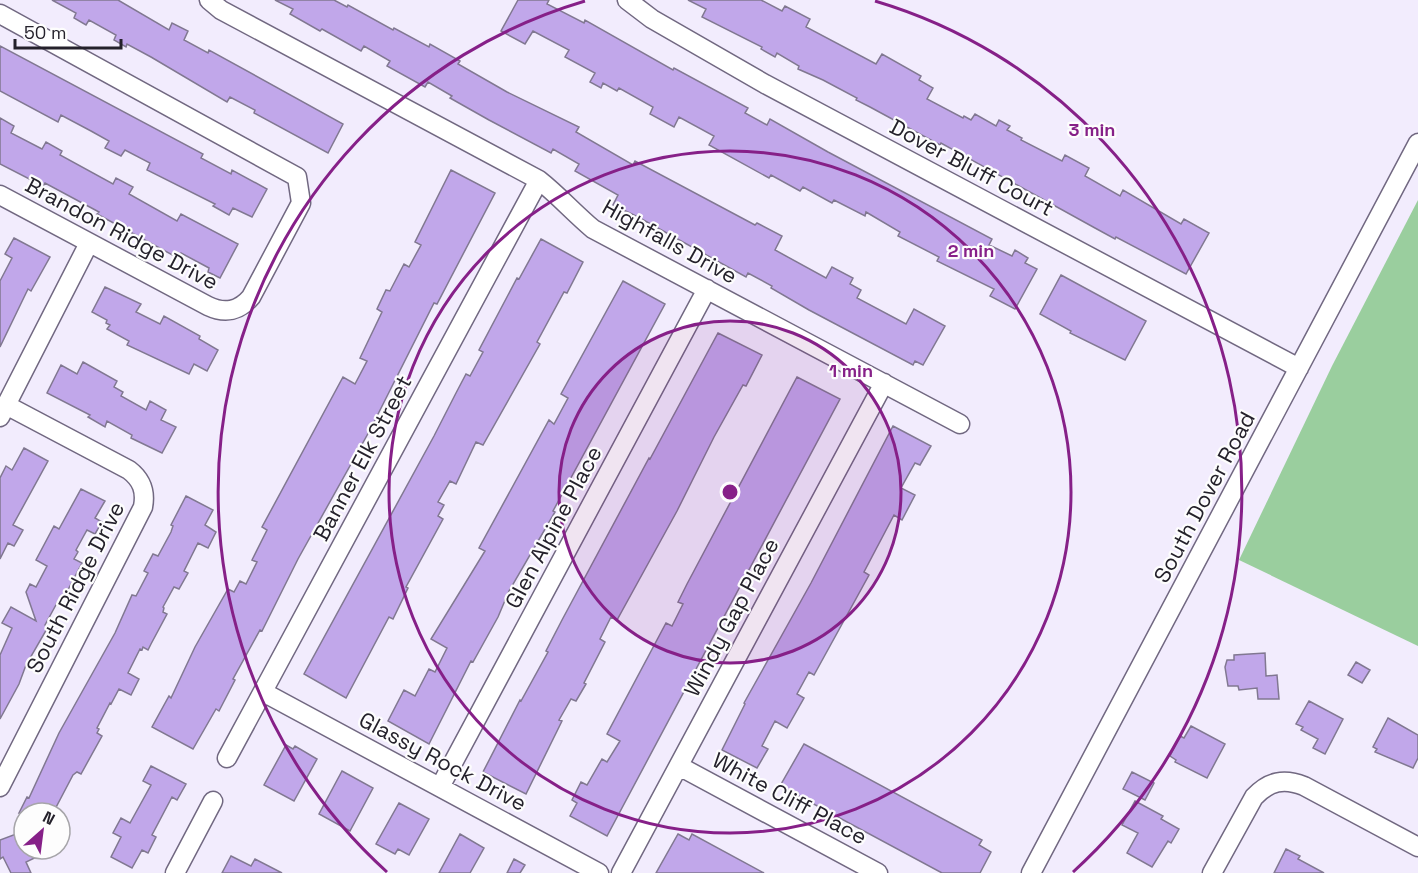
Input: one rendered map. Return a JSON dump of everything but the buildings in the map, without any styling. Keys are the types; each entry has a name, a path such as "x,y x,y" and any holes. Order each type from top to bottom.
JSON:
{"street":[{"name":"Highfalls Drive","path":"209,0 221,10 538,180 556,193 593,229 960,424"},
{"name":"Dover Bluff Court","path":"627,0 652,19 765,84 1299,368"},
{"name":"Brandon Ridge Drive","path":"0,14 297,177 301,203 251,297 237,309 225,311 214,309 0,195"},
{"name":"South Dover Road","path":"1031,873 1418,143"},
{"name":"Banner Elk Street","path":"227,758 538,180"},
{"path":"3,411 89,243"},
{"name":"Glen Alpine Place","path":"440,787 707,290"},
{"name":"Windy Gap Place","path":"621,873 884,383"},
{"name":"South Ridge Drive","path":"0,787 133,528 145,500 140,481 129,470 3,411"},
{"name":"Glassy Rock Drive","path":"263,692 599,873"},
{"name":"White Cliff Place","path":"679,766 878,873"},
{"path":"1212,873 1254,797 1261,789 1277,782 1286,781 1304,786 1418,847"},
{"path":"175,873 213,801"}],"green space":[{"path":"1418,200 1418,646 1239,560 1332,366"}]}
